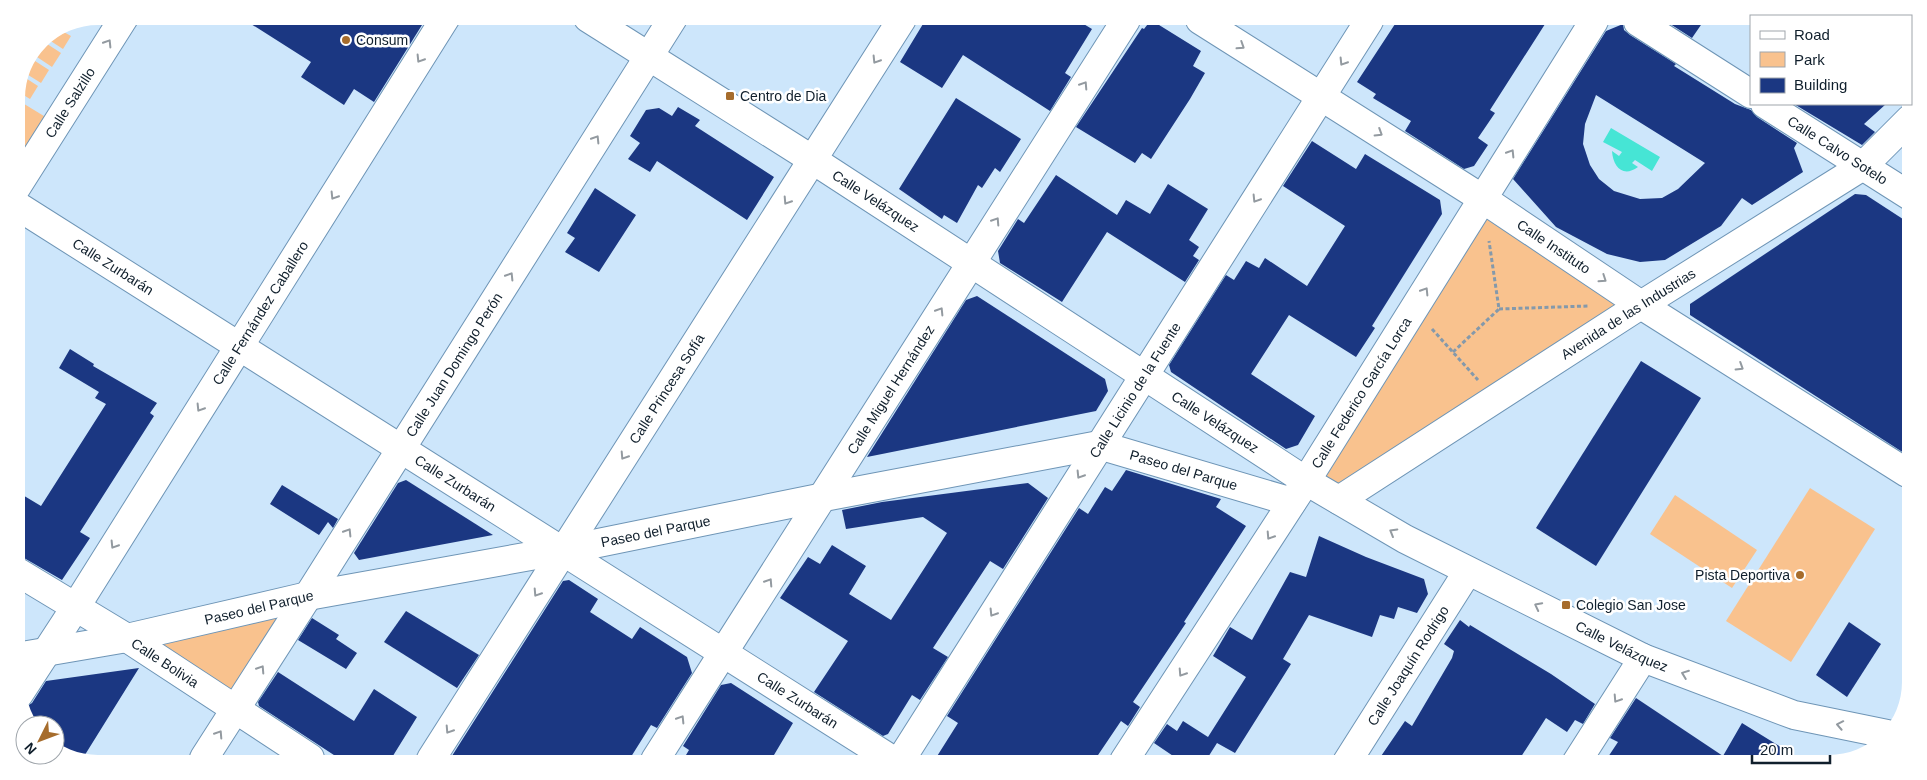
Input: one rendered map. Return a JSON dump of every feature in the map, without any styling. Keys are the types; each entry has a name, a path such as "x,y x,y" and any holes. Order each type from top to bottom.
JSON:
{"street":[{"name":"Calle Salzillo","path":"25,174 119,25"},
{"name":"Calle Fernández Caballero","path":"25,685 442,25"},
{"name":"Calle Velázquez","path":"599,25 813,160 1144,376 1299,491 1338,500 1405,539 1643,658 1794,715 1881,733"},
{"name":"Calle Juan Domingo Perón","path":"206,755 668,25"},
{"name":"Calle Princesa Sofía","path":"434,755 898,25"},
{"name":"Calle Miguel Hernández","path":"658,755 824,497 970,262 1123,25"},
{"name":"Calle Instituto","path":"1208,25 1483,199 1641,305 1902,470"},
{"name":"Calle Licinio de la Fuente","path":"903,755 1366,25"},
{"name":"Calle Federico García Lorca","path":"1128,755 1299,491 1592,25"},
{"path":"1643,25 1750,93"},
{"name":"Calle Calvo Sotelo","path":"1767,105 1902,191"},
{"name":"Avenida de las Industrias","path":"1338,500 1641,305 1862,166 1902,127"},
{"name":"Calle Zurbarán","path":"25,211 402,447 886,755"},
{"name":"Paseo del Parque","path":"25,656 127,638 308,596 564,550 824,497 1099,445 1299,491"},
{"name":"Calle Joaquín Rodrigo","path":"1351,755 1468,571"},
{"name":"Calle Bolivia","path":"25,577 127,638 305,755"},
{"path":"1581,755 1643,658"}],"path":[{"path":"1483,199 1499,309"},
{"path":"1453,352 1499,309 1594,306"},
{"path":"1414,309 1495,399"}],"green space":[{"path":"66,33 71,36 63,49 51,42"},
{"path":"48,44 61,53 52,67 37,57"},
{"path":"35,61 49,70 41,83 29,76"},
{"path":"28,79 38,86 30,99 25,96"},
{"path":"25,104 57,124 25,174"},
{"path":"1483,199 1641,305 1339,500 1306,481"},
{"name":"Pista Deportiva","path":"1810,488 1875,529 1791,662 1726,621"},
{"name":"Pista Deportiva","path":"1675,495 1757,550 1732,588 1650,534"},
{"path":"308,596 235,710 139,635"}],"shaded area":[{"path":"1611,128 1660,157 1652,171 1635,160 1632,163 1638,167 1633,170 1623,171 1617,166 1614,162 1612,151 1619,156 1622,152 1603,142"}],"building":[{"name":"Consum","path":"253,25 422,25 374,102 354,89 344,105 301,77 311,62"},
{"path":"922,25 1085,25 1092,29 1065,73 1071,77 1050,111 963,55 942,88 900,62"},
{"path":"1147,25 1159,25 1201,51 1193,66 1205,73 1151,159 1142,153 1135,163 1076,127 1142,28 1144,29"},
{"path":"1394,25 1544,25 1490,110 1495,113 1478,138 1488,145 1474,166 1464,169 1405,131 1411,121 1373,98 1376,94 1357,82"},
{"path":"1621,25 1623,25 1624,30 1630,35 1676,64 1674,66 1735,104 1751,110 1757,117 1797,143 1794,148 1803,172 1752,205 1742,198 1721,226 1665,260 1640,262 1607,254 1556,227 1513,179 1606,31","holes":["1596,95 1705,163 1678,189 1662,198 1640,199 1614,191 1599,179 1590,165 1583,144 1585,124"]},
{"path":"1672,25 1701,25 1692,38"},
{"path":"956,98 1021,139 1000,172 995,168 982,188 978,185 957,223 944,215 942,219 899,189"},
{"path":"1796,105 1885,105 1864,124 1875,132 1862,145"},
{"path":"678,107 700,120 695,126 774,177 747,220 657,161 650,172 628,159 640,143 630,136 646,110 659,108 672,116"},
{"path":"1312,141 1356,169 1365,154 1440,200 1442,214 1372,326 1375,328 1356,357 1289,315 1251,374 1315,416 1298,445 1286,449 1171,372 1169,365 1226,275 1234,280 1246,261 1259,268 1265,258 1307,286 1345,226 1283,186"},
{"path":"1056,175 1117,215 1126,200 1150,214 1168,184 1208,209 1189,240 1199,247 1193,256 1199,260 1185,282 1107,232 1062,302 1000,263 998,251 1018,219 1024,223"},
{"path":"595,188 636,215 599,272 565,252 575,238 567,233"},
{"path":"1855,194 1866,195 1902,218 1902,452 1690,315 1690,304"},
{"path":"977,296 1105,379 1108,391 1096,411 867,457 966,300"},
{"path":"70,349 94,364 93,366 157,403 150,413 154,416 80,532 90,538 62,580 25,559 25,496 41,506 106,404 95,398 99,392 59,368"},
{"path":"1641,361 1701,398 1596,566 1536,528"},
{"path":"1126,470 1221,499 1216,507 1246,526 1184,622 1186,623 1133,702 1140,707 1128,726 1121,721 1098,755 938,755 958,723 947,716 1079,508 1088,514 1105,487 1112,491"},
{"path":"406,480 493,535 359,560 354,553 398,483"},
{"path":"1028,483 1048,498 1003,569 990,561 933,648 948,657 920,700 912,695 888,734 883,736 814,692 848,641 780,598 808,557 820,564 832,545 866,566 849,594 891,620 947,533 923,517 846,529 842,510 882,502"},
{"path":"282,485 338,519 333,528 328,522 319,535 270,504"},
{"path":"1319,536 1366,557 1424,579 1428,594 1417,613 1398,607 1394,619 1380,615 1372,637 1309,615 1283,659 1291,664 1235,753 1217,743 1209,755 1172,755 1154,743 1167,724 1177,731 1183,721 1208,737 1246,677 1213,656 1230,627 1252,640 1290,572 1306,577"},
{"path":"569,580 598,599 590,612 632,639 640,627 687,657 692,673 657,728 651,725 632,755 453,755 563,581"},
{"path":"406,611 479,655 457,688 384,642"},
{"path":"312,618 339,635 336,639 357,653 346,669 298,640"},
{"path":"1460,620 1551,674 1595,704 1583,724 1575,720 1567,732 1546,718 1522,755 1382,755 1405,721 1412,726 1452,658 1454,651 1444,644"},
{"path":"1849,622 1881,644 1847,697 1816,675"},
{"path":"139,668 85,754 65,747 65,715 33,715 29,705 46,681"},
{"path":"278,672 354,721 374,689 417,717 393,755 334,755 259,706 258,702"},
{"path":"731,683 793,723 774,755 686,755 689,750 683,746 721,685"},
{"path":"1636,698 1722,755 1609,755 1618,742 1610,738"},
{"path":"1742,723 1794,755 1724,755"}],"place":[{"name":"Consum","path":"346,40"},
{"name":"Centro de Dia","path":"730,96"},
{"name":"Pista Deportiva","path":"1800,575"},
{"name":"Colegio San Jose","path":"1566,605"}]}
